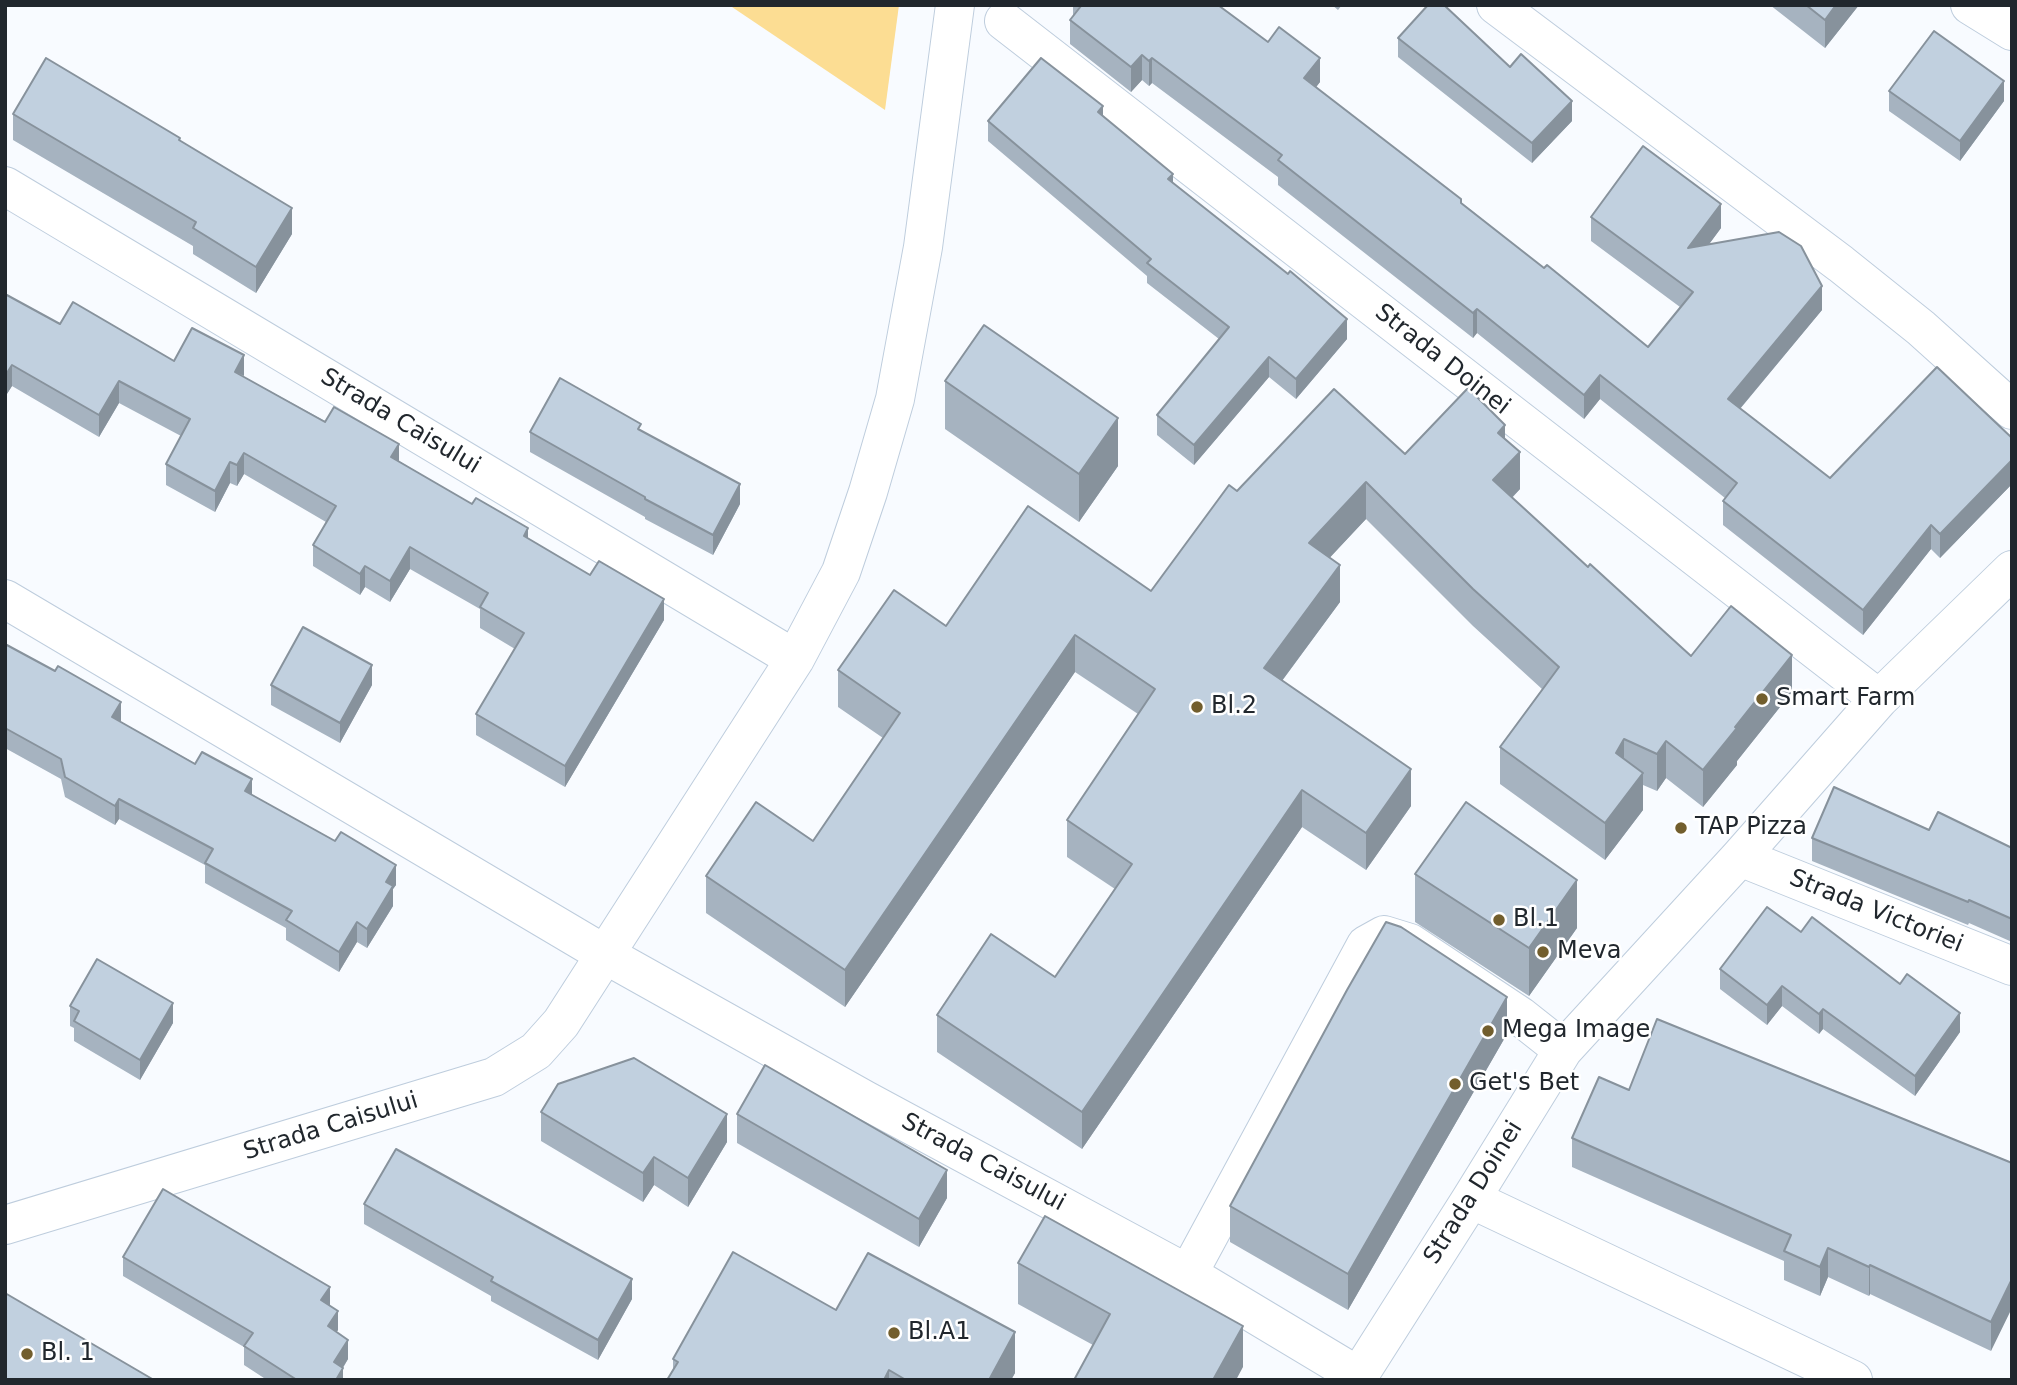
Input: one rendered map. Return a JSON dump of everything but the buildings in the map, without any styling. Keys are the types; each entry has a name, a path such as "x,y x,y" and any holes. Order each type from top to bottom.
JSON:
{"street":[{"path":"606,955 795,659 841,572 895,399 923,247 956,5"},
{"path":"1496,5 1841,264 1921,328 2012,410"},
{"path":"1970,5 2012,31"},
{"name":"Strada Doinei","path":"1004,21 1879,699"},
{"name":"Strada Caisului","path":"5,186 795,659"},
{"name":"Strada Doinei","path":"1357,1378 1563,1050 1740,857 1879,699 2012,570"},
{"name":"Strada Caisului","path":"5,599 606,955 865,1100 1188,1274 1357,1378"},
{"name":"Strada Victoriei","path":"1740,857 2012,966"},
{"path":"1188,1274 1366,945 1384,935 1410,943 1520,1016 1563,1050"},
{"name":"Strada Caisului","path":"5,1225 494,1077 536,1051 561,1023 606,955"},
{"path":"1471,1199 1853,1380"}],"shaded area":[{"path":"729,5 899,5 885,110"}],"place":[{"name":"Smart Farm","path":"1762,699"},
{"name":"Bl.2","path":"1197,707"},
{"name":"TAP Pizza","path":"1681,828"},
{"name":"Bl.1","path":"1499,920"},
{"name":"Meva","path":"1543,952"},
{"name":"Mega Image","path":"1488,1031"},
{"name":"Get's Bet","path":"1455,1084"},
{"name":"Bl.A1","path":"894,1333"},
{"name":"Bl. 1","path":"27,1354"}]}
